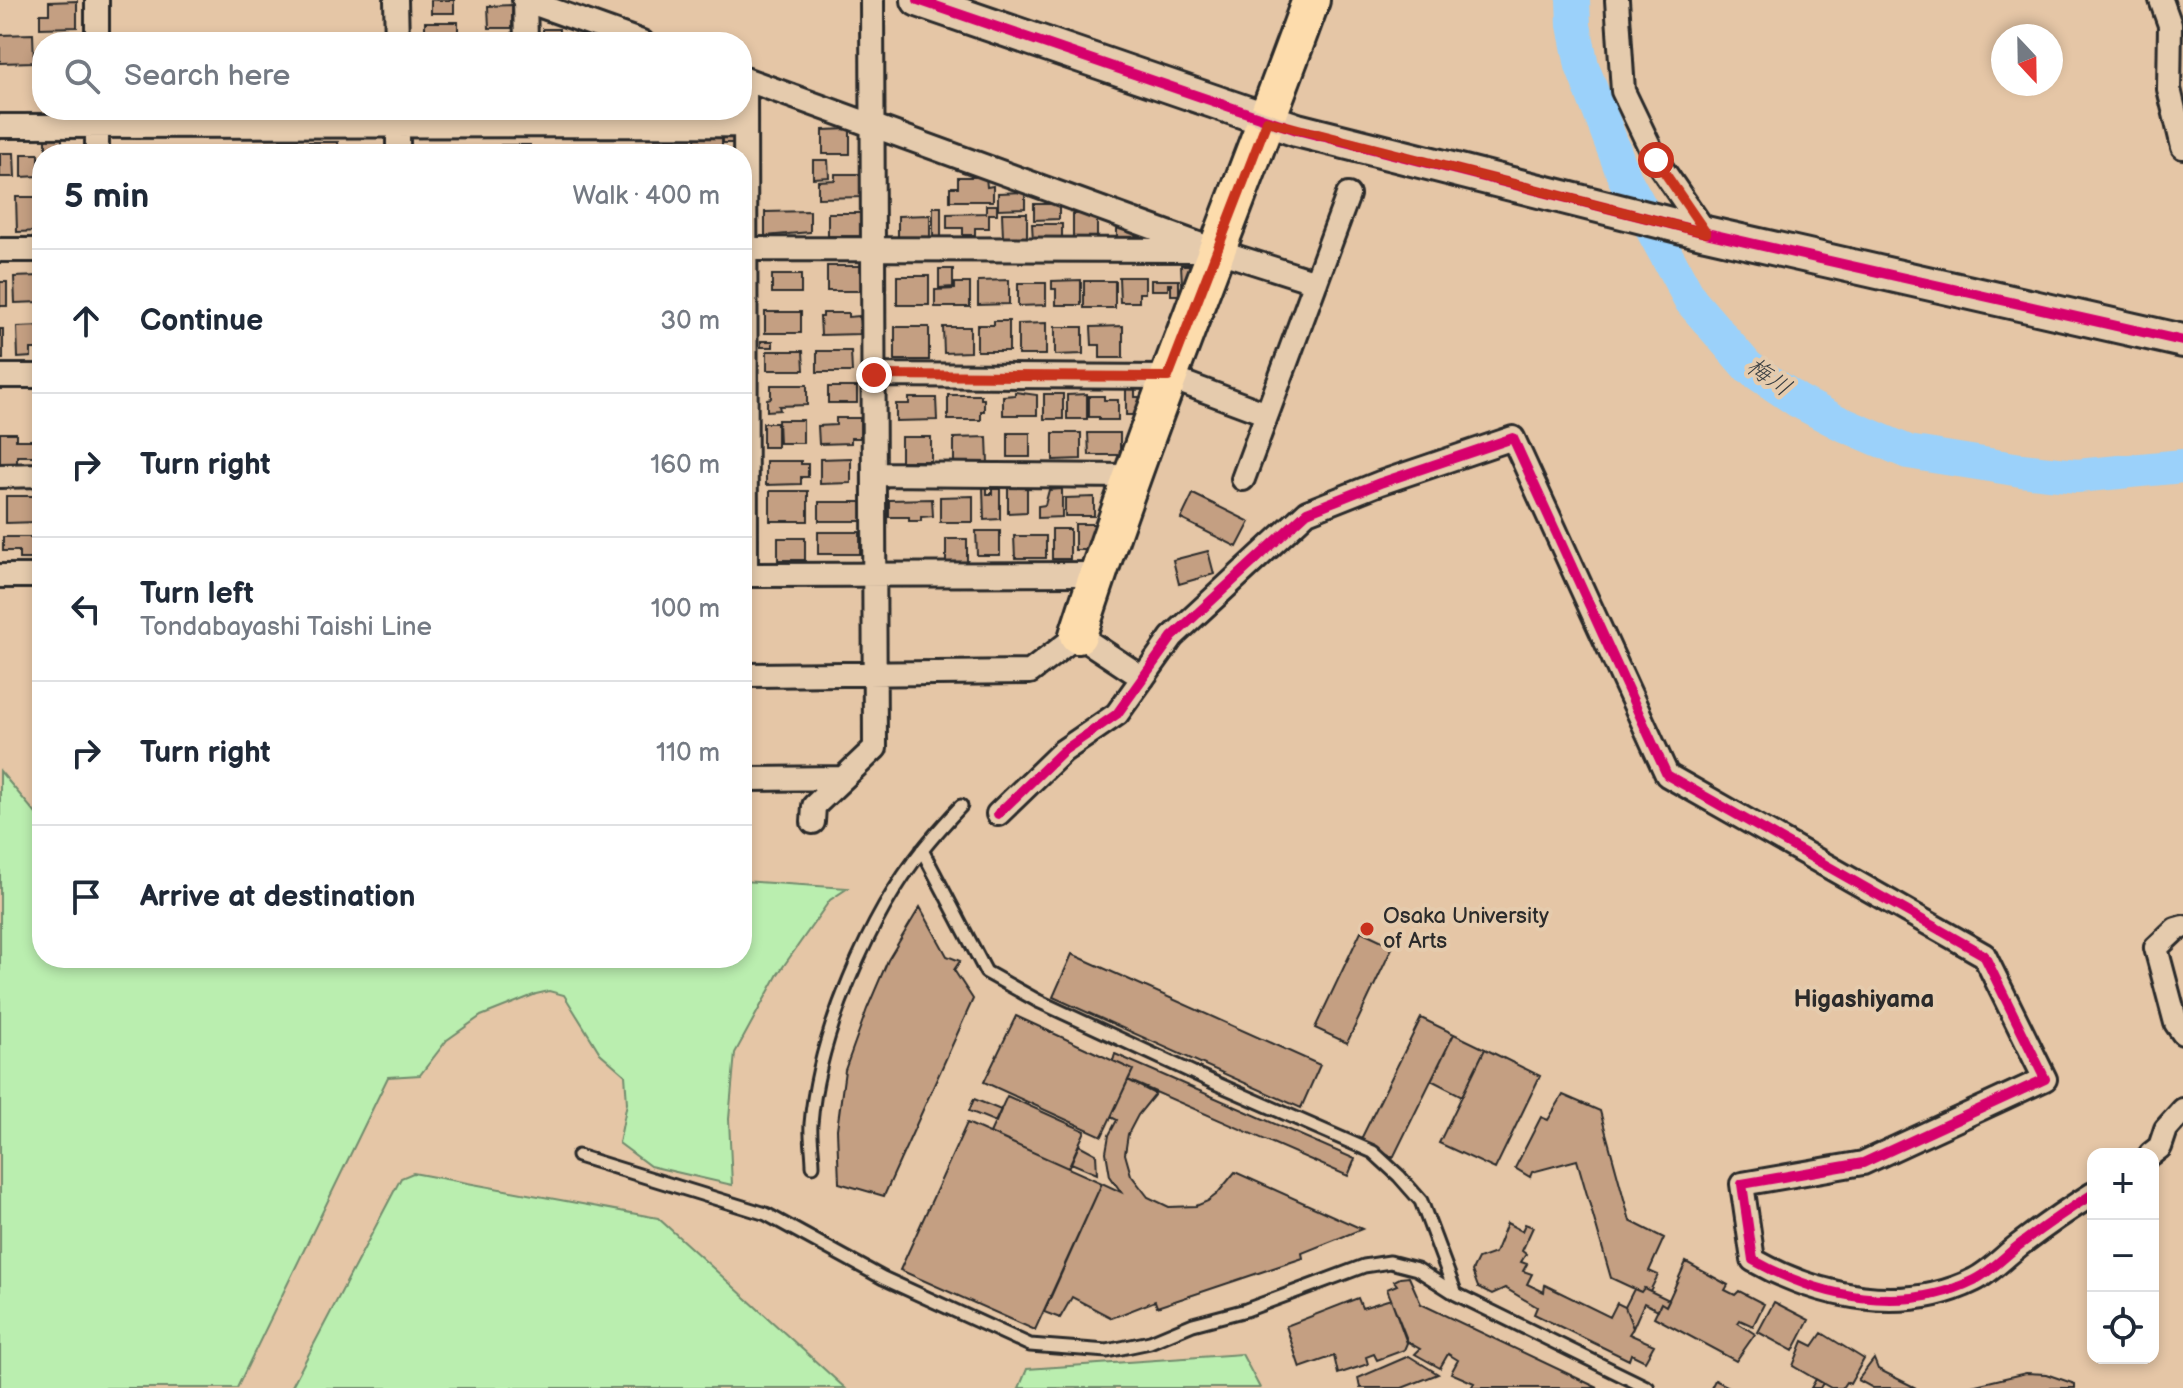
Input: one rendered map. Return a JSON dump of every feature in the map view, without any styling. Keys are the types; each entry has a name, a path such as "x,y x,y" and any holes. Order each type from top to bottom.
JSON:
{"main road":[{"path":"1078,635 1168,377 1311,0"}],"street":[{"path":"97,0 97,32"},
{"path":"396,0 397,32"},
{"path":"526,32 525,0 614,32"},
{"path":"813,822 814,806 875,748 872,0"},
{"path":"918,0 1267,121 1694,230 2183,341"},
{"path":"1617,0 1623,91 1694,230"},
{"path":"2161,0 2170,25 2169,89 2183,147"},
{"path":"752,81 1215,250 1316,282"},
{"path":"0,126 73,120"},
{"path":"97,120 97,144"},
{"path":"398,120 398,144"},
{"path":"590,120 745,125"},
{"path":"745,120 745,144"},
{"path":"1243,479 1348,195"},
{"path":"752,249 1215,250"},
{"path":"0,250 32,250"},
{"path":"874,375 1168,377 1267,414"},
{"path":"0,376 32,376"},
{"path":"998,814 1063,751 1117,714 1172,637 1307,512 1380,483 1513,438 1667,775 1984,955 2045,1079 1863,1163 1742,1184 1753,1260 1782,1277 1836,1294 1880,1299 1932,1297 1977,1279 2057,1216 2087,1198"},
{"path":"874,474 1133,476"},
{"path":"0,476 32,475"},
{"path":"752,575 1098,574"},
{"path":"0,576 32,576"},
{"path":"752,675 1030,672 1078,635 1143,678"},
{"path":"752,779 843,778"},
{"path":"2183,927 2176,929 2156,948 2176,1023 2183,1033"},
{"path":"2159,1148 2166,1129 2183,1110"}],"lane":[{"path":"813,1166 811,1126 819,1073 836,1012 878,918 922,850 961,806"},
{"path":"922,850 986,972 1038,1001 1373,1152 1421,1201 1456,1294"},
{"path":"578,1156 766,1214 883,1278 1030,1345 1107,1351 1150,1342 1193,1324 1246,1310 1364,1266 1390,1262 1417,1269 1456,1294 1648,1388"}],"green space":[{"path":"0,771 32,809 32,968 752,968 752,882 848,888 830,900 778,974 735,1053 729,1119 732,1185 650,1166 619,1143 627,1103 625,1075 600,1053 564,995 549,991 536,994 481,1016 447,1040 420,1075 388,1077 237,1388 0,1388"},
{"path":"413,1173 658,1218 845,1388 291,1388 401,1178"},
{"path":"1242,1354 1260,1388 1019,1388 1027,1369"}],"building":[{"path":"431,0 454,0 454,13 431,13"},
{"path":"77,1 77,27 40,28 40,14 49,14 49,2"},
{"path":"512,5 512,28 489,28 488,6"},
{"path":"425,22 458,22 458,32 425,32"},
{"path":"543,29 559,29 559,32 543,32"},
{"path":"32,34 32,62 0,63 0,35"},
{"path":"850,129 850,154 823,154 823,130"},
{"path":"723,133 739,133 739,143 723,143"},
{"path":"722,135 722,144 695,144 695,136"},
{"path":"62,136 62,144 46,144 46,137"},
{"path":"306,142 338,144 306,144"},
{"path":"0,153 14,153 15,177 0,177"},
{"path":"22,154 32,154 32,176 22,177"},
{"path":"813,160 828,160 829,177 813,178"},
{"path":"835,174 865,174 865,197 818,198 818,181 835,180"},
{"path":"958,177 986,177 987,187 993,186 993,201 950,201 950,187 958,187"},
{"path":"1025,192 1025,208 998,209 998,193"},
{"path":"16,197 32,197 32,231 17,232"},
{"path":"1034,204 1059,204 1059,219 1034,220"},
{"path":"986,205 997,205 997,214 989,214 989,228 975,228 975,235 963,235 963,228 947,228 947,214 986,213"},
{"path":"933,207 941,207 941,239 933,239"},
{"path":"810,211 810,232 765,236 765,212"},
{"path":"828,213 862,213 863,236 828,236"},
{"path":"1002,213 1027,213 1027,237 1003,237"},
{"path":"1073,214 1097,214 1097,237 1073,237"},
{"path":"930,215 930,238 918,241 918,238 898,238 898,216"},
{"path":"1032,224 1062,224 1062,239 1033,240"},
{"path":"1117,226 1139,226 1138,240 1117,240"},
{"path":"1181,265 1192,265 1192,284 1182,284"},
{"path":"827,266 861,266 861,291 827,291"},
{"path":"939,269 953,269 953,287 939,288"},
{"path":"772,275 801,275 801,293 772,293"},
{"path":"32,276 32,302 15,303 14,277"},
{"path":"897,276 929,276 929,305 897,305"},
{"path":"1119,277 1145,277 1145,293 1139,293 1139,302 1120,302"},
{"path":"1009,280 1009,304 978,305 978,281"},
{"path":"1081,280 1081,305 1056,305 1056,289 1052,289 1052,281"},
{"path":"1151,280 1179,280 1179,295 1171,295 1171,284 1168,284 1168,290 1151,290"},
{"path":"1084,281 1115,281 1115,308 1084,308"},
{"path":"0,282 7,282 7,306 0,306"},
{"path":"955,283 970,283 970,307 935,307 935,290 955,289"},
{"path":"1018,283 1046,283 1046,305 1018,306"},
{"path":"765,312 801,312 801,333 765,333"},
{"path":"823,313 859,316 860,334 821,335 820,317"},
{"path":"994,321 1009,321 1009,351 977,351 977,325 994,325"},
{"path":"1046,323 1046,355 1018,355 1018,324"},
{"path":"32,326 31,357 18,358 17,327"},
{"path":"1123,326 1123,358 1100,358 1100,345 1092,345 1091,327"},
{"path":"895,327 929,327 929,360 895,360"},
{"path":"943,327 970,327 970,352 944,353"},
{"path":"1055,327 1083,327 1083,354 1055,355"},
{"path":"0,329 3,329 3,359 0,359"},
{"path":"761,341 773,341 773,347 761,347"},
{"path":"767,351 803,351 804,370 767,370"},
{"path":"817,351 851,351 852,372 817,372"},
{"path":"771,385 807,385 807,405 779,406 780,410 767,411"},
{"path":"828,387 857,387 857,403 828,403"},
{"path":"1126,387 1135,387 1135,397 1144,397 1139,415 1126,415"},
{"path":"1015,392 1037,395 1037,415 1003,415 1003,396 1015,395"},
{"path":"1044,394 1063,394 1063,419 1044,419"},
{"path":"1087,394 1087,419 1067,419 1067,395"},
{"path":"948,395 981,395 984,411 981,411 981,420 948,420"},
{"path":"1089,396 1118,400 1118,420 1089,417"},
{"path":"909,398 936,398 937,420 896,421 896,404 909,404"},
{"path":"836,418 860,418 860,438 851,438 851,443 819,444 818,426 836,425"},
{"path":"778,420 803,420 803,443 779,443"},
{"path":"763,423 777,423 777,447 763,447"},
{"path":"0,433 16,433 16,440 32,440 32,456 17,456 17,466 0,466"},
{"path":"1008,433 1030,433 1030,457 1008,457"},
{"path":"1053,433 1081,433 1081,459 1053,460"},
{"path":"1088,433 1120,433 1120,455 1089,455"},
{"path":"901,437 931,437 931,461 901,461"},
{"path":"987,437 988,463 954,464 954,438"},
{"path":"851,458 851,483 820,484 820,459"},
{"path":"766,461 801,461 801,464 808,464 808,477 801,477 801,484 766,485"},
{"path":"987,486 987,494 992,494 992,489 1000,489 1000,519 984,520 983,487"},
{"path":"1008,488 1027,488 1027,512 1008,513"},
{"path":"1062,489 1062,517 1038,518 1038,506 1045,505 1049,490"},
{"path":"770,491 808,491 808,521 770,521"},
{"path":"1193,494 1250,522 1237,547 1181,519"},
{"path":"6,496 32,496 32,522 6,523"},
{"path":"973,496 973,522 940,522 940,497"},
{"path":"1094,497 1094,516 1065,516 1065,498"},
{"path":"932,499 933,516 921,517 921,521 909,521 909,517 889,517 889,500"},
{"path":"819,502 864,502 864,521 819,521"},
{"path":"1075,524 1098,524 1091,550 1075,550"},
{"path":"1052,529 1070,529 1070,559 1052,559"},
{"path":"976,531 1000,531 1000,555 977,555"},
{"path":"818,532 860,532 860,554 818,554"},
{"path":"1014,536 1046,536 1046,558 1015,558"},
{"path":"3,537 32,537 32,559 19,559 19,551 3,551"},
{"path":"778,538 805,538 805,560 778,560"},
{"path":"946,539 967,539 967,562 946,562"},
{"path":"1208,551 1214,574 1179,584 1173,560"},
{"path":"920,907 947,956 960,961 954,970 973,999 884,1196 839,1183 837,1129 845,1070 867,1009 888,960"},
{"path":"1361,931 1393,946 1347,1043 1315,1028"},
{"path":"1072,954 1320,1065 1301,1108 1053,997"},
{"path":"1016,1016 1133,1070 1102,1136 984,1082"},
{"path":"1421,1018 1454,1034 1393,1158 1360,1141"},
{"path":"1454,1034 1485,1049 1462,1096 1431,1080"},
{"path":"1485,1049 1540,1076 1495,1169 1439,1143"},
{"path":"1115,1054 1355,1159 1348,1176 1128,1080 1133,1070 1113,1061"},
{"path":"1128,1080 1155,1094 1128,1134 1125,1154 1131,1175 1148,1197 1169,1207 1196,1206 1217,1194 1235,1172 1362,1229 1302,1253 1303,1258 1157,1307 1155,1301 1112,1318 1072,1297 1060,1318 1044,1312 1102,1183 1121,1192 1110,1176 1106,1152 1109,1135 1117,1120 1111,1117"},
{"path":"1563,1095 1600,1111 1630,1221 1664,1238 1649,1271 1658,1275 1650,1291 1644,1288 1641,1292 1611,1278 1577,1160 1532,1172 1530,1177 1515,1168 1541,1117 1548,1120"},
{"path":"1007,1096 1085,1131 1068,1168 990,1133"},
{"path":"974,1099 1001,1110 996,1122 969,1111"},
{"path":"967,1123 1102,1183 1035,1330 900,1270"},
{"path":"1079,1145 1096,1154 1097,1174 1071,1163"},
{"path":"1507,1223 1522,1231 1525,1224 1533,1227 1522,1251 1526,1254 1521,1262 1527,1264 1523,1271 1532,1274 1527,1284 1544,1292 1545,1285 1610,1317 1617,1303 1625,1307 1633,1328 1629,1334 1654,1345 1645,1361 1631,1354 1629,1360 1534,1314 1537,1307 1505,1288 1492,1294 1478,1287 1472,1271 1478,1259 1495,1253"},
{"path":"1686,1262 1728,1285 1725,1290 1735,1295 1739,1291 1764,1304 1753,1326 1740,1320 1738,1323 1755,1334 1736,1361 1654,1317 1661,1303 1666,1306"},
{"path":"1409,1277 1421,1304 1598,1388 1471,1388 1474,1383 1451,1373 1458,1360 1448,1354 1440,1368 1415,1354 1420,1349 1408,1342 1387,1289 1397,1285 1394,1281"},
{"path":"1644,1288 1669,1300 1666,1306 1661,1303 1658,1310 1644,1303 1633,1328 1625,1307 1634,1289 1641,1292"},
{"path":"1358,1298 1362,1308 1391,1299 1407,1343 1404,1350 1377,1360 1374,1354 1366,1357 1368,1364 1338,1374 1334,1356 1300,1368 1286,1326"},
{"path":"1774,1302 1809,1320 1793,1351 1758,1332"},
{"path":"1822,1333 1864,1359 1850,1384 1846,1382 1842,1388 1831,1388 1793,1366 1803,1341 1813,1346"},
{"path":"1409,1356 1438,1374 1402,1388 1360,1388 1358,1378"},
{"path":"1874,1359 1878,1369 1916,1388 1873,1388 1858,1380"},
{"path":"2026,1373 2046,1374 2075,1384 2075,1388 1963,1388"},
{"path":"1816,1379 1823,1383 1820,1388 1811,1388"},
{"path":"1715,1380 1731,1388 1711,1388"}],"waterway":[{"name":"梅川","path":"1573,0 1582,66 1625,179 1691,301 1748,367 1798,401 1908,452 2077,476 2183,466"}],"cycle path":[{"path":"918,0 1297,130 1706,233 2183,341"},
{"path":"998,814 1063,751 1117,714 1172,637 1307,512 1380,483 1513,438 1667,775 1984,955 2045,1079 1863,1163 1742,1184 1753,1260 1806,1284 1834,1292 1891,1299 1919,1297 1947,1291 1980,1277 2087,1198"}],"place":[{"name":"Osaka University of Arts","path":"1367,929"}],"district":[{"name":"Higashiyama","path":"1864,999"}],"route":[{"path":"874,375 1168,377 1267,121 1706,233 1656,160"}]}
